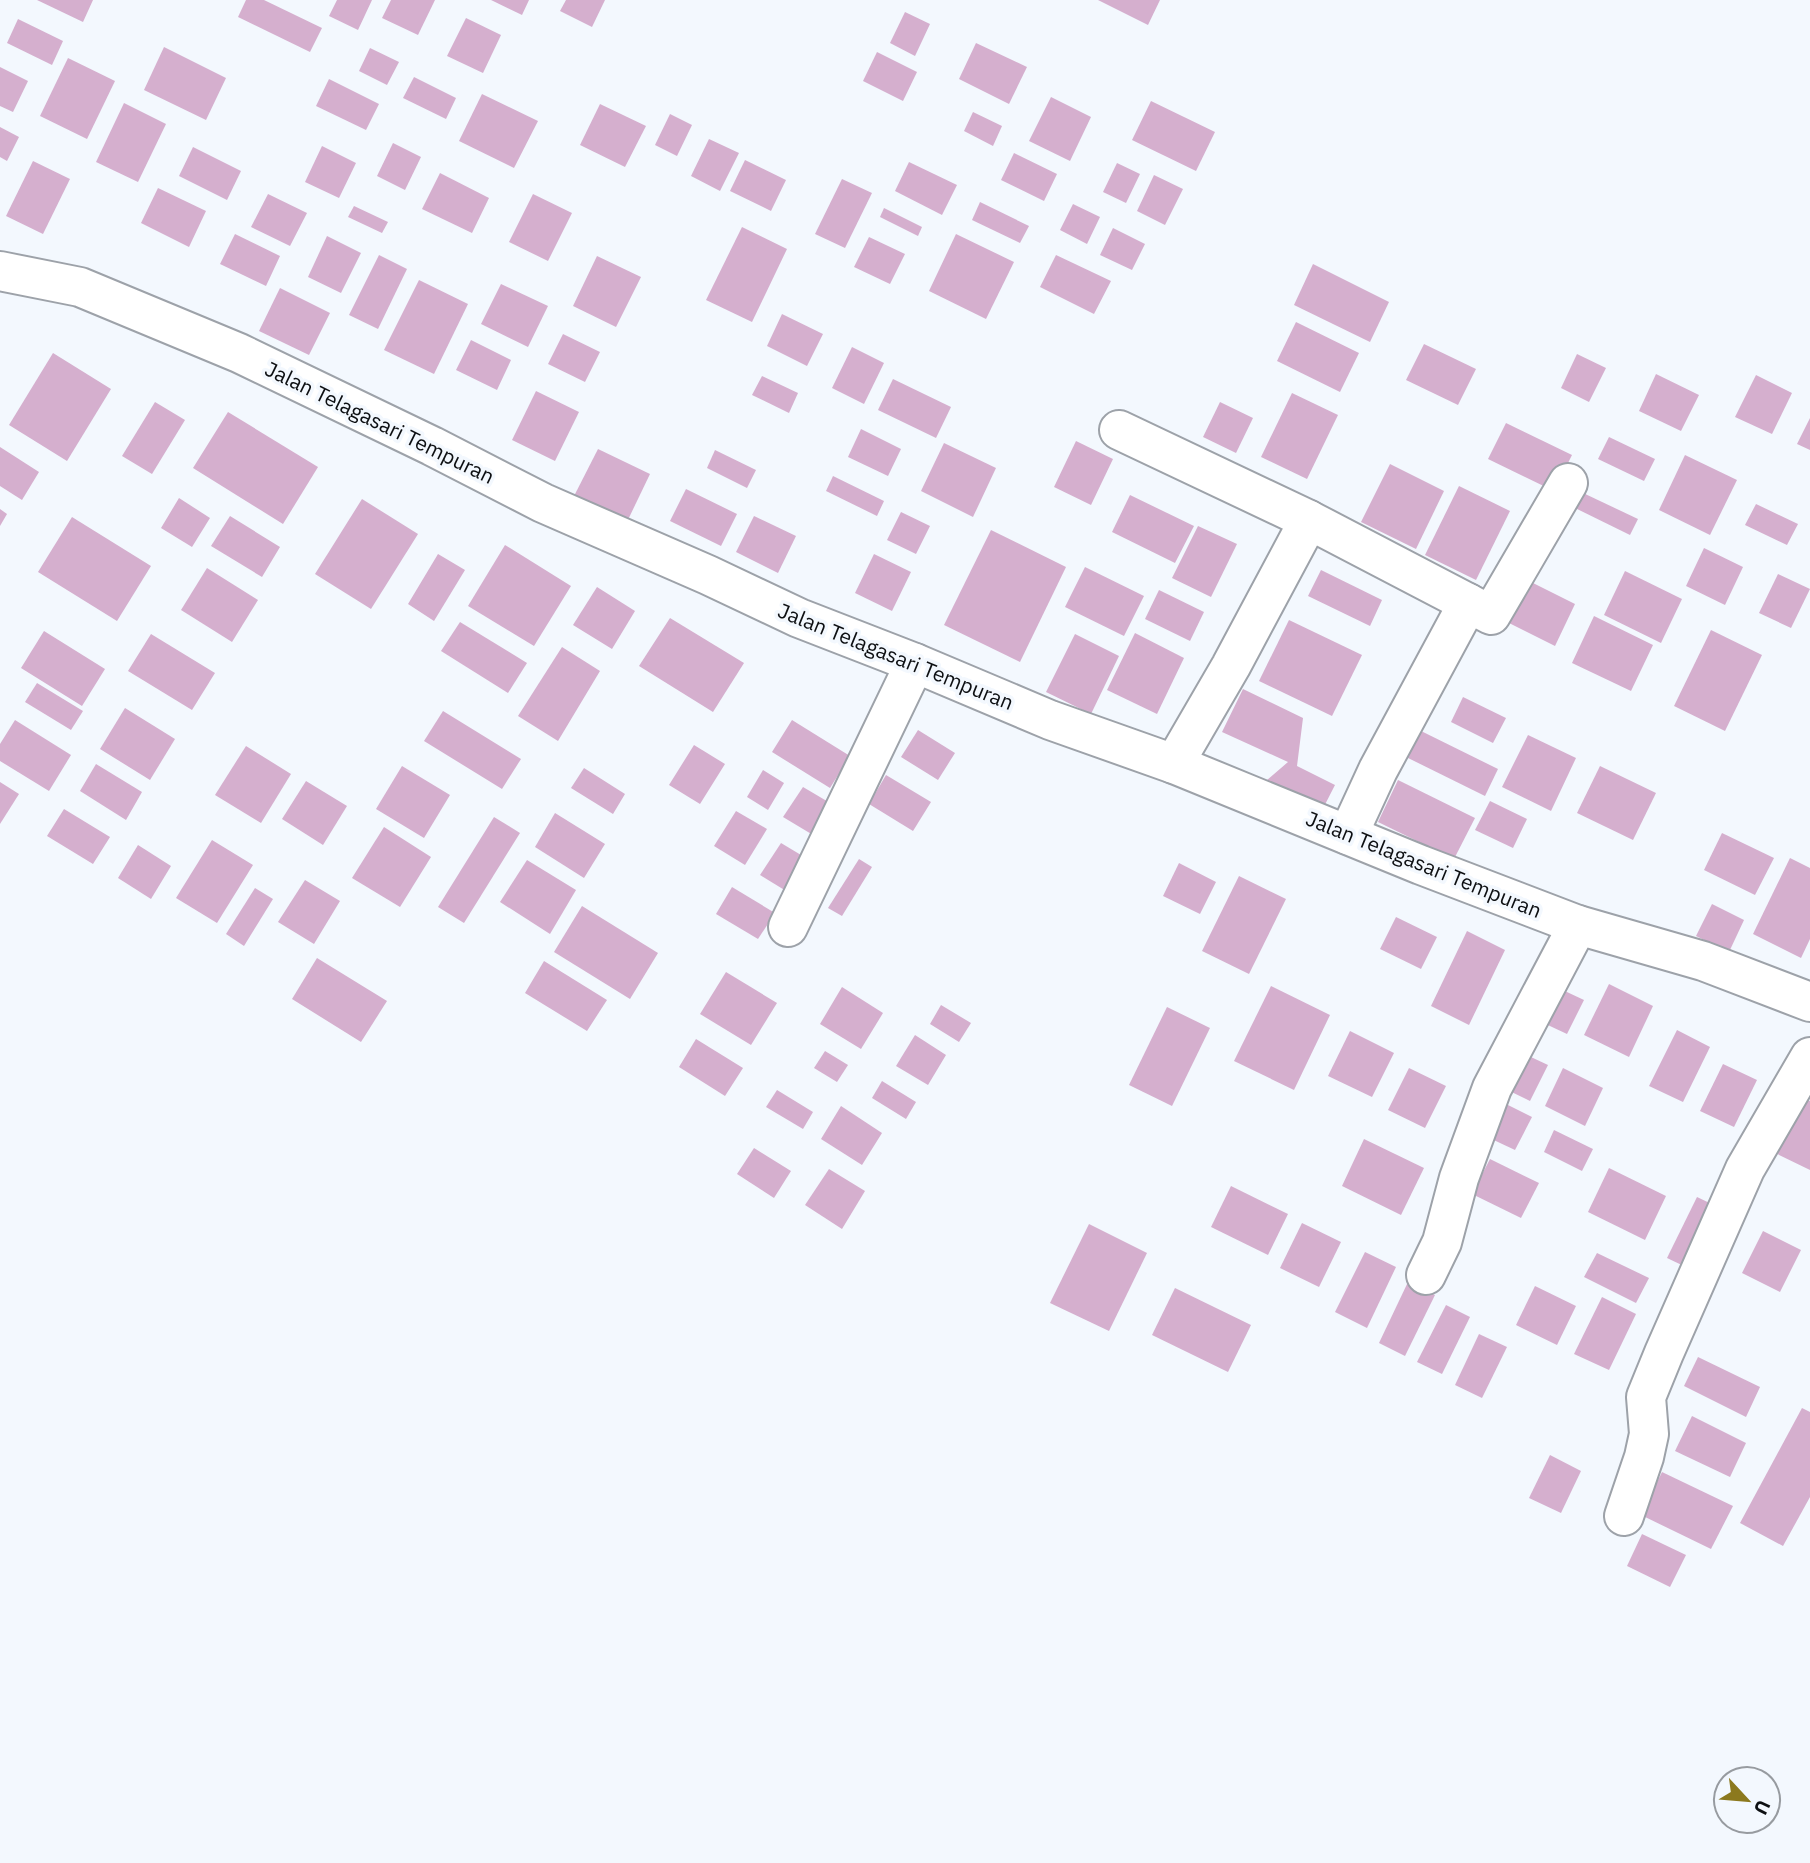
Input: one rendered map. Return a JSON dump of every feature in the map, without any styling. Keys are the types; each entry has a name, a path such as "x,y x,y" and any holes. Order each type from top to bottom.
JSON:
{"street":[{"name":"Jalan Telagasari Tempuran","path":"0,271 80,287 239,353 543,503 799,618 1050,720 1174,764 1578,925 1703,961 1810,1002"},
{"path":"1119,430 1309,520 1491,615 1568,483"},
{"path":"1174,764 1231,666 1309,520"},
{"path":"1348,835 1378,770 1468,603"},
{"path":"788,927 915,663"},
{"path":"1426,1275 1442,1242 1459,1178 1492,1088 1578,925"},
{"path":"1624,1516 1649,1434 1646,1397 1745,1168 1810,1057"}],"building":[{"path":"37,0 93,0 83,22"},
{"path":"246,0 264,0 322,28 310,52 238,17"},
{"path":"337,0 372,0 358,30 329,16"},
{"path":"391,0 435,0 418,35 382,18"},
{"path":"491,0 529,0 522,15"},
{"path":"566,0 605,0 592,27 560,11"},
{"path":"1098,0 1160,0 1148,25"},
{"path":"905,12 930,24 915,56 890,43"},
{"path":"466,18 501,35 483,73 447,56"},
{"path":"18,19 63,41 52,65 7,43"},
{"path":"976,43 1027,67 1009,104 959,79"},
{"path":"164,47 226,78 206,120 144,90"},
{"path":"370,48 399,62 387,85 359,71"},
{"path":"877,52 917,72 903,101 863,81"},
{"path":"68,58 115,81 87,139 40,116"},
{"path":"0,67 28,81 13,112 0,106"},
{"path":"414,77 456,98 446,119 403,98"},
{"path":"329,79 379,104 366,130 316,106"},
{"path":"482,94 538,121 514,168 459,141"},
{"path":"1051,97 1091,117 1070,161 1029,141"},
{"path":"1151,101 1215,132 1196,171 1132,140"},
{"path":"124,103 166,124 138,182 96,162"},
{"path":"600,104 646,126 625,167 580,145"},
{"path":"973,112 1002,126 993,146 964,131"},
{"path":"670,114 692,125 677,156 655,145"},
{"path":"0,127 19,137 7,161 0,157"},
{"path":"709,139 739,153 720,191 691,176"},
{"path":"393,143 421,157 405,190 377,176"},
{"path":"322,146 356,163 339,198 305,182"},
{"path":"193,147 241,171 227,200 179,176"},
{"path":"1014,153 1057,174 1044,201 1001,180"},
{"path":"745,160 786,180 771,211 730,191"},
{"path":"33,161 70,179 43,234 6,216"},
{"path":"909,162 957,185 942,215 895,191"},
{"path":"1117,163 1140,174 1126,203 1103,192"},
{"path":"440,173 489,198 472,233 422,209"},
{"path":"1154,175 1183,189 1165,225 1137,211"},
{"path":"842,179 872,193 845,248 815,234"},
{"path":"158,188 206,211 189,247 141,223"},
{"path":"268,194 307,213 290,246 251,227"},
{"path":"533,194 572,213 548,261 509,242"},
{"path":"980,202 1029,226 1020,243 972,220"},
{"path":"1073,204 1100,217 1087,244 1060,230"},
{"path":"354,206 388,222 382,233 348,217"},
{"path":"884,208 922,227 918,236 880,217"},
{"path":"742,227 787,249 752,322 706,300"},
{"path":"1113,228 1145,244 1132,270 1100,255"},
{"path":"235,234 280,256 266,286 220,264"},
{"path":"956,234 1014,262 986,319 929,291"},
{"path":"327,236 361,253 341,293 308,277"},
{"path":"869,237 905,254 890,284 854,267"},
{"path":"379,255 407,269 378,329 349,315"},
{"path":"1056,255 1111,281 1094,314 1040,287"},
{"path":"597,256 641,277 616,327 573,306"},
{"path":"1313,264 1389,302 1370,342 1294,305"},
{"path":"419,280 468,304 434,374 384,350"},
{"path":"501,284 548,306 528,347 481,324"},
{"path":"280,288 330,313 309,355 259,331"},
{"path":"782,314 823,334 807,366 767,346"},
{"path":"1296,322 1359,353 1340,392 1277,361"},
{"path":"563,334 600,352 585,382 548,364"},
{"path":"471,340 511,360 497,390 456,370"},
{"path":"1424,344 1476,369 1458,405 1406,380"},
{"path":"852,347 884,363 864,404 832,388"},
{"path":"53,353 111,389 67,461 9,425"},
{"path":"1577,354 1606,368 1589,402 1561,388"},
{"path":"1656,374 1699,395 1681,431 1639,411"},
{"path":"1756,375 1792,393 1772,434 1735,417"},
{"path":"762,376 798,393 789,413 752,395"},
{"path":"893,379 951,407 936,438 878,410"},
{"path":"536,391 579,412 555,461 512,440"},
{"path":"1292,393 1338,415 1307,479 1261,457"},
{"path":"155,402 185,420 152,474 122,456"},
{"path":"1220,402 1253,418 1236,453 1203,437"},
{"path":"228,412 318,467 283,524 193,468"},
{"path":"1810,418 1810,450 1797,444"},
{"path":"1506,423 1572,455 1554,491 1488,459"},
{"path":"861,429 901,449 888,476 848,457"},
{"path":"1609,437 1655,459 1644,481 1598,459"},
{"path":"1076,441 1113,459 1091,505 1054,487"},
{"path":"944,443 996,468 973,517 921,491"},
{"path":"0,447 39,472 22,500 0,486"},
{"path":"598,449 650,474 625,526 572,500"},
{"path":"715,450 756,470 747,488 707,468"},
{"path":"1685,455 1737,480 1710,535 1659,510"},
{"path":"1390,464 1444,491 1416,549 1361,522"},
{"path":"833,476 884,501 877,516 826,491"},
{"path":"1459,486 1510,511 1476,580 1425,555"},
{"path":"686,489 737,514 721,546 670,521"},
{"path":"1581,492 1638,519 1630,535 1573,507"},
{"path":"1130,495 1194,526 1175,563 1112,532"},
{"path":"179,498 210,518 192,547 161,528"},
{"path":"362,499 418,534 371,609 315,574"},
{"path":"1756,504 1798,524 1787,545 1745,525"},
{"path":"0,509 7,514 0,526"},
{"path":"901,512 930,526 916,554 887,540"},
{"path":"230,516 280,547 262,577 211,546"},
{"path":"754,516 796,536 778,573 736,552"},
{"path":"72,517 151,566 117,621 38,572"},
{"path":"1198,526 1237,544 1211,597 1172,578"},
{"path":"991,530 1066,567 1020,662 944,625"},
{"path":"505,545 571,586 534,646 468,606"},
{"path":"1704,548 1743,567 1725,605 1686,586"},
{"path":"438,554 465,570 434,621 408,604"},
{"path":"874,554 911,572 892,611 855,593"},
{"path":"1085,567 1144,596 1124,636 1065,607"},
{"path":"207,568 258,600 232,642 181,610"},
{"path":"1321,570 1382,600 1370,626 1308,596"},
{"path":"1625,571 1682,599 1661,643 1604,615"},
{"path":"1778,574 1810,589 1791,628 1759,613"},
{"path":"1517,575 1575,604 1555,646 1497,617"},
{"path":"597,587 635,611 612,649 573,625"},
{"path":"1159,590 1204,612 1190,641 1145,619"},
{"path":"1594,616 1653,645 1631,691 1572,663"},
{"path":"670,618 744,663 713,712 639,666"},
{"path":"1289,620 1362,655 1332,716 1259,681"},
{"path":"460,622 527,663 508,693 441,651"},
{"path":"1711,630 1762,655 1725,731 1674,706"},
{"path":"44,631 105,669 82,706 21,668"},
{"path":"1135,633 1184,658 1157,714 1107,690"},
{"path":"151,634 215,673 192,710 128,671"},
{"path":"1075,634 1119,656 1091,714 1046,692"},
{"path":"562,647 600,671 558,741 518,716"},
{"path":"37,683 83,711 71,730 25,702"},
{"path":"1243,689 1303,718 1297,766 1335,785 1312,830 1246,798 1288,762 1222,732"},
{"path":"1463,697 1506,718 1493,743 1451,722"},
{"path":"125,708 175,739 150,780 100,749"},
{"path":"443,711 521,759 502,789 424,741"},
{"path":"15,720 71,755 49,791 0,761 0,744"},
{"path":"792,720 850,756 830,788 772,752"},
{"path":"1417,729 1498,769 1485,796 1404,756"},
{"path":"918,730 955,753 938,780 901,757"},
{"path":"1528,735 1576,758 1551,811 1502,787"},
{"path":"694,745 725,764 700,804 669,785"},
{"path":"246,746 291,774 261,823 215,795"},
{"path":"96,764 142,792 126,820 80,791"},
{"path":"402,766 450,795 424,838 376,809"},
{"path":"1600,766 1656,793 1633,840 1577,813"},
{"path":"584,768 625,794 613,814 571,788"},
{"path":"763,770 784,783 768,810 747,797"},
{"path":"886,775 931,802 913,831 869,804"},
{"path":"1398,780 1475,818 1454,859 1378,822"},
{"path":"306,781 347,806 323,845 282,819"},
{"path":"0,782 19,794 0,824"},
{"path":"803,787 842,810 823,841 783,817"},
{"path":"1490,801 1527,819 1513,848 1475,830"},
{"path":"64,809 110,837 93,864 47,836"},
{"path":"736,811 767,829 745,865 714,846"},
{"path":"555,813 605,844 584,878 535,847"},
{"path":"494,817 520,833 464,923 438,907"},
{"path":"384,827 431,857 400,907 352,878"},
{"path":"1722,833 1774,858 1755,895 1704,870"},
{"path":"212,840 253,865 217,923 176,898"},
{"path":"781,843 811,861 791,894 760,875"},
{"path":"138,845 171,866 151,899 118,878"},
{"path":"1790,858 1810,868 1810,939 1801,958 1753,934"},
{"path":"859,859 872,867 842,916 828,908"},
{"path":"527,860 576,890 550,934 500,902"},
{"path":"1179,863 1216,882 1200,914 1163,896"},
{"path":"1239,876 1286,899 1249,974 1202,951"},
{"path":"305,880 340,901 314,944 278,922"},
{"path":"732,887 775,913 758,939 716,914"},
{"path":"255,888 273,899 244,946 226,934"},
{"path":"1712,904 1744,920 1729,952 1696,936"},
{"path":"582,906 658,953 630,999 554,952"},
{"path":"1396,917 1437,937 1421,969 1380,949"},
{"path":"1467,931 1505,950 1469,1025 1431,1006"},
{"path":"317,958 387,1001 361,1042 292,999"},
{"path":"544,961 607,1000 587,1031 525,993"},
{"path":"726,972 777,1003 751,1045 700,1014"},
{"path":"1609,984 1653,1006 1629,1057 1584,1035"},
{"path":"1552,985 1584,1000 1567,1034 1535,1019"},
{"path":"1271,986 1330,1015 1294,1090 1234,1061"},
{"path":"842,987 883,1013 861,1049 820,1024"},
{"path":"941,1005 971,1023 959,1042 930,1024"},
{"path":"1167,1007 1210,1028 1172,1106 1129,1085"},
{"path":"1677,1030 1710,1047 1683,1102 1649,1086"},
{"path":"1350,1031 1394,1053 1372,1097 1328,1076"},
{"path":"915,1035 946,1055 928,1085 896,1066"},
{"path":"696,1039 743,1068 725,1096 679,1067"},
{"path":"1512,1048 1548,1065 1530,1101 1495,1084"},
{"path":"825,1051 848,1065 837,1082 814,1068"},
{"path":"1723,1064 1757,1080 1734,1127 1700,1111"},
{"path":"1409,1068 1446,1086 1425,1128 1388,1110"},
{"path":"1563,1068 1603,1088 1585,1126 1545,1106"},
{"path":"882,1081 916,1102 906,1119 872,1098"},
{"path":"777,1090 813,1112 803,1129 766,1107"},
{"path":"1796,1094 1810,1101 1810,1170 1769,1150"},
{"path":"1500,1101 1532,1117 1515,1150 1483,1135"},
{"path":"841,1106 882,1133 862,1165 821,1139"},
{"path":"1554,1130 1593,1149 1582,1171 1544,1152"},
{"path":"1364,1139 1424,1168 1401,1215 1342,1186"},
{"path":"754,1148 791,1171 774,1198 737,1174"},
{"path":"1490,1159 1539,1183 1521,1218 1472,1194"},
{"path":"1609,1168 1666,1196 1645,1240 1588,1212"},
{"path":"829,1169 865,1191 842,1229 805,1205"},
{"path":"1231,1186 1288,1214 1268,1255 1211,1227"},
{"path":"1697,1197 1718,1207 1688,1268 1667,1258"},
{"path":"1302,1223 1341,1242 1319,1287 1280,1268"},
{"path":"1089,1224 1147,1253 1109,1331 1050,1303"},
{"path":"1763,1231 1801,1250 1780,1292 1742,1273"},
{"path":"1365,1252 1396,1267 1367,1328 1335,1312"},
{"path":"1597,1253 1649,1278 1636,1303 1584,1277"},
{"path":"1408,1282 1435,1295 1405,1356 1379,1343"},
{"path":"1535,1286 1576,1306 1557,1345 1516,1325"},
{"path":"1175,1288 1251,1325 1228,1372 1152,1335"},
{"path":"1602,1297 1636,1314 1609,1370 1574,1354"},
{"path":"1446,1305 1470,1317 1442,1374 1417,1362"},
{"path":"1479,1334 1507,1347 1482,1398 1455,1385"},
{"path":"1698,1357 1760,1387 1746,1417 1684,1386"},
{"path":"1802,1408 1810,1412 1810,1497 1783,1546 1740,1523"},
{"path":"1692,1416 1746,1443 1730,1477 1675,1451"},
{"path":"1550,1455 1581,1471 1561,1513 1529,1498"},
{"path":"1662,1472 1733,1506 1711,1549 1641,1515"},
{"path":"1642,1534 1686,1555 1670,1587 1627,1566"}]}
